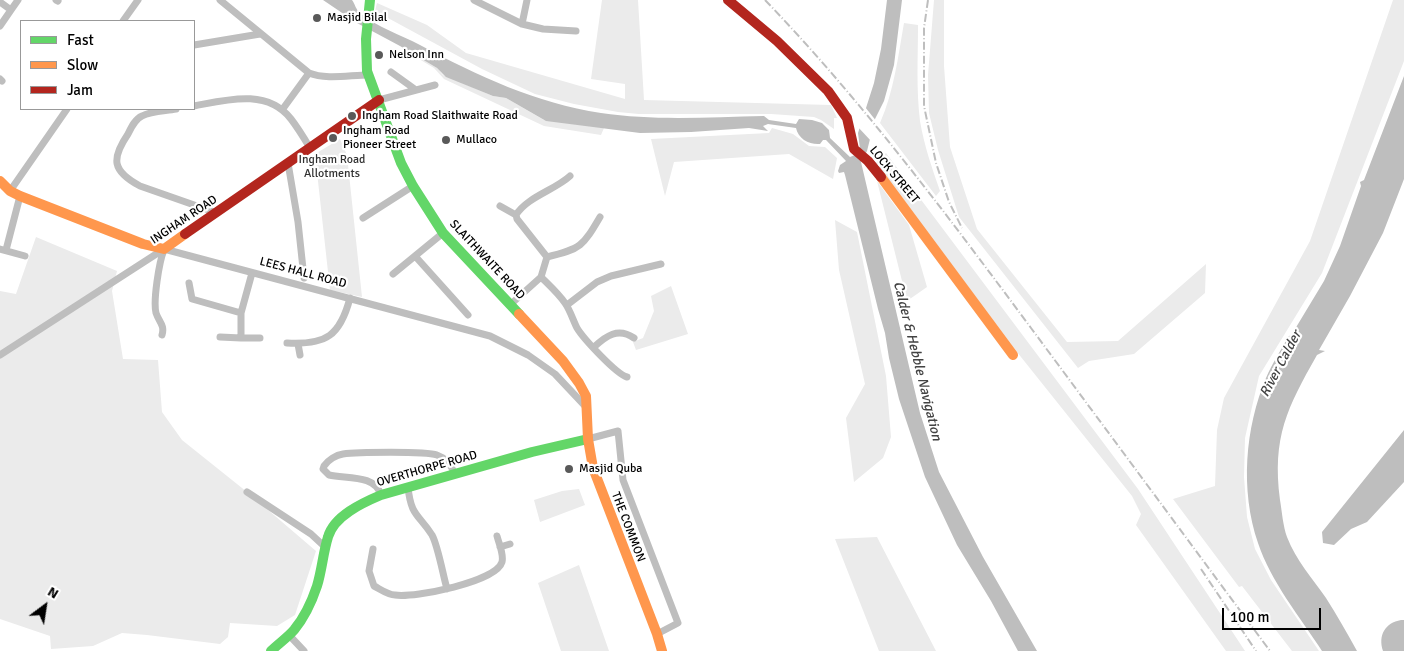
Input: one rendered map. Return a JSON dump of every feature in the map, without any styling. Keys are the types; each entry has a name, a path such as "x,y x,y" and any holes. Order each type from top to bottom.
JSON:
{"street":[{"path":"0,26 18,0"},
{"path":"124,20 138,0"},
{"path":"220,0 308,73 316,76 369,75"},
{"path":"474,0 522,24 543,29 576,31"},
{"path":"522,24 527,0"},
{"name":"LOCK STREET","path":"728,0 777,41 828,91 842,109 854,149 868,161 898,198 1014,355"},
{"path":"0,2 11,10"},
{"name":"SLAITHWAITE ROAD","path":"370,2 366,39 368,71 402,163 413,186 443,234 563,361 586,396 587,408"},
{"path":"195,45 260,34"},
{"path":"391,72 416,90"},
{"path":"282,110 308,73"},
{"path":"379,100 435,85"},
{"path":"195,103 242,98 266,102 282,110 291,118 310,148"},
{"name":"INGHAM ROAD","path":"0,355 164,250 379,100"},
{"path":"10,191 66,110"},
{"path":"170,110 146,114 137,119 118,149 116,159 119,169 125,177 140,186 217,213"},
{"path":"288,163 298,222 304,278"},
{"path":"516,215 522,208 545,191 564,182 570,176"},
{"name":"LEES HALL ROAD","path":"0,181 10,191 20,196 143,244 490,336 528,355 555,374 587,408"},
{"path":"363,218 413,186"},
{"path":"20,196 3,250 25,256"},
{"path":"500,206 516,215 517,219 548,257"},
{"path":"548,257 579,247 586,240 600,217"},
{"path":"393,274 443,234"},
{"path":"162,335 163,324 156,311 159,262 164,250"},
{"path":"415,256 468,315"},
{"path":"511,304 541,277 548,257"},
{"path":"567,305 597,282 611,276 661,264"},
{"path":"241,338 241,312 252,273"},
{"path":"541,277 567,305 578,330 620,376 627,377"},
{"path":"189,283 192,299 241,312"},
{"path":"287,343 298,344 322,340 335,332 344,319 350,298"},
{"path":"594,347 609,334 629,334 634,338"},
{"path":"220,337 260,338"},
{"path":"298,344 300,355"},
{"name":"THE COMMON","path":"587,408 588,439 592,468 662,651"},
{"path":"588,439 618,431 623,480 678,623 657,634"},
{"name":"OVERTHORPE ROAD","path":"271,651 299,623 308,608 317,585 328,535 342,517 382,494 532,452 588,439"},
{"path":"382,494 373,483 364,479 329,475 323,469 324,466 334,457 343,454 433,454 450,463 456,474"},
{"path":"408,487 414,514 432,536 447,588"},
{"path":"247,492 310,534 325,548"},
{"path":"373,549 369,571 374,586 394,595 423,594 493,573 502,563 500,547 496,536"},
{"path":"500,547 510,544"},
{"path":"289,634 304,651"}],"green space":[{"path":"602,0 638,0 644,100 831,105 837,118 834,118 834,129 814,117 771,114 639,114 574,104 535,94 482,69 375,11 377,3 427,25 466,53 625,99 625,84 591,79"},
{"path":"934,0 944,0 944,66 950,147 977,229 1067,342 1118,341 1206,264 1205,293 1134,354 1089,361 1078,368 959,217 938,150 929,113 928,75"},
{"path":"1393,0 1404,0 1404,61 1322,273 1259,376 1245,438 1244,477 1247,517 1255,549 1271,580 1319,651 1292,651 1242,586 1239,587 1173,499 1215,486 1217,430 1224,398 1310,241"},
{"path":"904,23 918,25 920,121 926,148 940,191 936,196 880,123 892,86"},
{"path":"409,51 437,68 443,75 493,96 506,98 544,120 604,128 601,135 544,126 444,79 434,68 409,53"},
{"path":"772,128 793,134 809,146 825,147 837,158 833,179 789,154 674,162 665,196 651,139 769,133"},
{"name":"Ingham Road Allotments","path":"340,139 347,155 362,297 330,290 315,154"},
{"path":"886,153 1138,489 1245,651 1226,651 1136,525 1141,514 1132,496 1017,352 876,163"},
{"path":"877,181 909,225 927,287 907,301"},
{"path":"835,220 857,232 886,376 891,437 883,458 854,482 846,418 865,384 839,270"},
{"path":"36,237 117,271 112,291 123,359 158,360 162,412 182,440 316,551 295,615 277,626 230,623 228,637 220,644 122,633 93,646 51,649 50,636 0,619 0,291 16,294"},
{"path":"671,286 688,334 636,350 633,342 643,338 654,311 651,296"},
{"path":"579,489 585,505 540,522 534,500 562,491"},
{"path":"877,537 936,651 879,651 835,539"},
{"path":"579,565 609,651 561,651 538,583"}],"water":[{"path":"323,0 352,0 360,13 381,27 486,78 553,103 601,113 641,117 764,116 769,120 796,124 799,119 812,120 822,123 829,130 830,138 850,157 855,155 860,149 858,133 874,83 881,49 887,0 902,0 894,65 884,101 875,119 867,151 861,162 920,413 939,472 983,557 1037,651 1018,651 991,601 957,545 925,477 899,399 885,333 845,175 844,172 839,173 838,171 840,165 846,161 826,140 823,140 820,144 812,143 802,138 796,128 768,124 763,126 768,131 749,128 640,133 546,121 506,98 493,96 446,77 437,68 357,23"},
{"name":"River Calder","path":"1404,76 1404,179 1383,233 1319,350 1325,351 1317,355 1297,391 1280,440 1278,478 1284,528 1287,537 1300,561 1338,617 1357,651 1322,651 1270,572 1258,543 1252,523 1247,481 1249,438 1253,417 1266,378 1288,337 1292,334 1324,281 1340,246 1361,186 1360,182 1364,180"},
{"path":"1404,430 1404,482 1367,522 1351,529 1334,545 1323,543 1322,532"},
{"path":"1404,620 1404,651 1383,651 1381,640 1384,631 1391,624"}],"pier":[{"path":"865,107 877,122 872,142 857,126"}],"railway":[{"path":"765,0 836,78 936,201 1270,651"},
{"path":"928,0 924,28 924,106 936,163 949,202 962,228"},
{"path":"1201,569 1256,651"}],"traffic: fast":[{"path":"370,0 366,39 367,71 401,163 413,186 443,233 519,314"},
{"path":"271,651 294,630 304,615 317,586 326,543 331,529 350,511 381,495 532,452 588,439"}],"traffic: slow":[{"path":"881,177 1013,355"},
{"path":"0,181 10,191 20,196 143,244 164,249 185,234"},
{"path":"519,314 563,361 586,396 588,439 593,468 662,651"}],"traffic: jam":[{"path":"728,0 777,41 828,91 847,118 854,149 868,161 881,177"},
{"path":"185,234 379,100"}],"place":[{"name":"Masjid Bilal","path":"317,18"},
{"name":"Nelson Inn","path":"379,55"},
{"name":"Ingham Road Slaithwaite Road","path":"352,116"},
{"name":"Ingham Road Pioneer Street","path":"333,138"},
{"name":"Mullaco","path":"446,140"},
{"name":"Masjid Quba","path":"569,469"}],"water label":[{"name":"Calder & Hebble Navigation","path":"917,361"}]}
